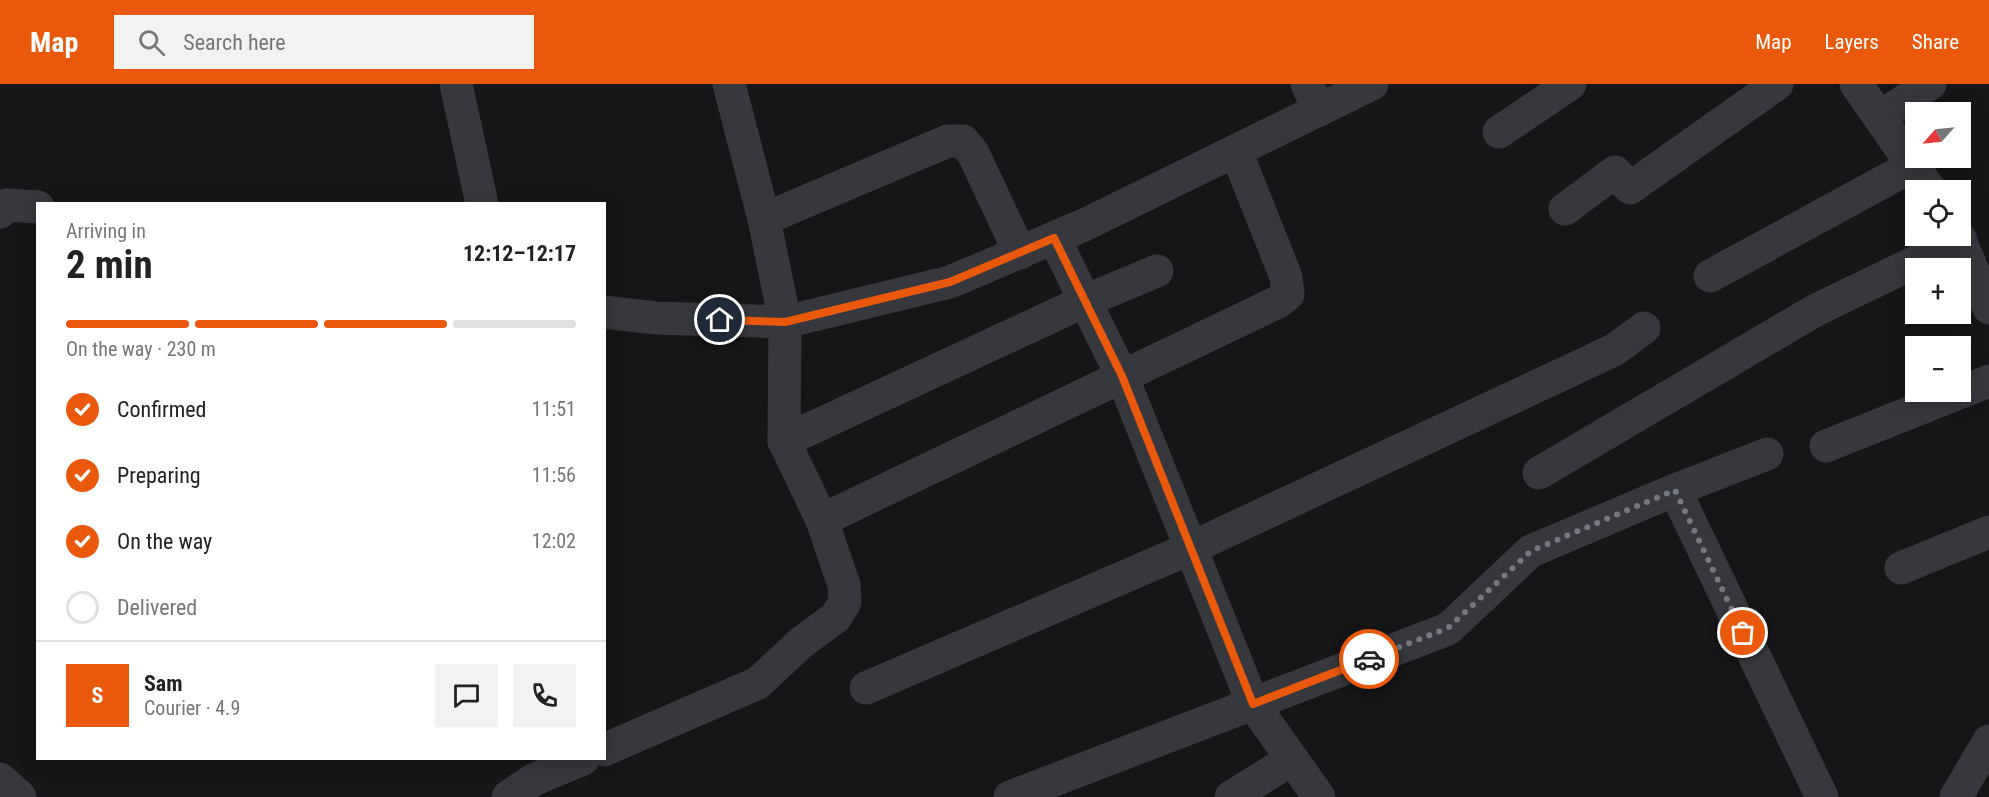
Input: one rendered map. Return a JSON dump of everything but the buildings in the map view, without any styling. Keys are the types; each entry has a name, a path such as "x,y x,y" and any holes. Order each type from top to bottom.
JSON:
{"street":[{"path":"456,84 482,202"},
{"path":"606,749 758,683 802,642 836,617 846,602 844,585 822,520 784,441 785,322 764,219 729,84"},
{"path":"606,312 656,318 785,322 950,282 1054,238 1236,151 1313,97 1372,84"},
{"path":"1499,132 1570,84"},
{"path":"1565,209 1615,172 1630,188 1777,84"},
{"path":"1710,276 1922,178 1856,84"},
{"path":"1880,117 1930,84"},
{"path":"764,219 948,141 963,141 973,153 1020,253"},
{"path":"822,520 1278,302 1288,294 1286,277 1236,151"},
{"path":"0,212 7,205 36,207"},
{"path":"1054,238 1122,376 1253,704 1319,797"},
{"path":"1539,473 1816,310 1969,247 1989,308"},
{"path":"784,441 1085,301 1157,271"},
{"path":"866,688 1191,548 1614,351 1644,328"},
{"path":"1826,446 1989,381"},
{"path":"1010,797 1448,628 1531,551 1767,454"},
{"path":"1675,490 1822,797"},
{"path":"1901,568 1989,532"},
{"path":"1931,797 1960,789 1989,741"},
{"path":"1231,797 1292,759"},
{"path":"508,797 533,780 581,760"},
{"path":"0,779 20,797"}],"way so far":[{"path":"1369,659 1448,628 1531,551 1675,490 1743,633"}],"route":[{"path":"720,320 785,322 950,282 1054,238 1122,376 1253,704 1369,659"}]}
